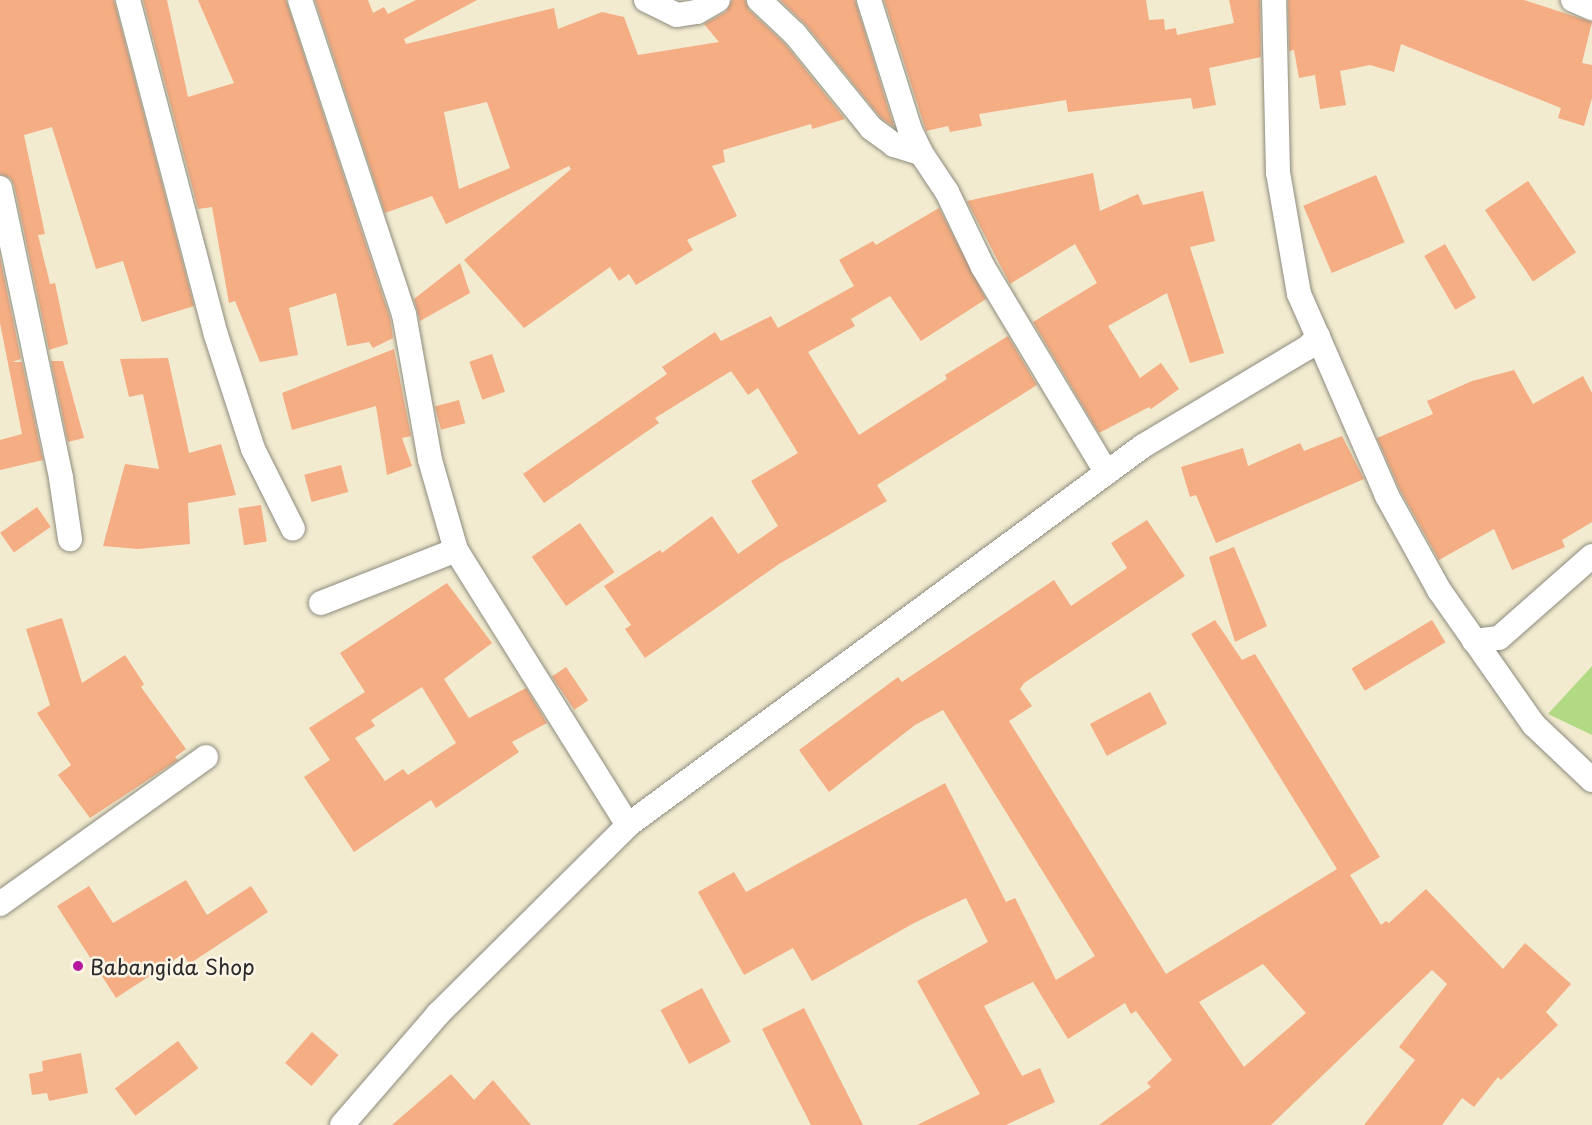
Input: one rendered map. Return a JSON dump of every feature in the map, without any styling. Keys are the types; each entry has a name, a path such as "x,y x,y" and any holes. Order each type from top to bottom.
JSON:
{"street":[{"path":"128,0 216,335 253,449 293,529"},
{"path":"300,0 404,314 430,460 456,550 628,825"},
{"path":"646,0 677,15 697,12 718,0"},
{"path":"759,0 795,34 871,128 894,145 921,153"},
{"path":"868,0 910,130 921,153 947,192 983,267 1107,473"},
{"path":"1274,0 1279,117 1278,173 1299,294 1386,496 1439,590 1534,725 1592,780"},
{"path":"1573,0 1592,8"},
{"path":"0,188 61,478 70,539"},
{"path":"342,1125 438,1014 628,825 1143,446 1306,348 1318,337"},
{"path":"321,603 456,550"},
{"path":"1474,641 1499,638 1592,556"},
{"path":"0,904 207,757"}],"green space":[{"path":"1592,666 1592,735 1548,714"}],"building":[{"path":"0,0 114,0 194,306 142,322 123,261 96,269 52,127 24,135 45,234 38,235 50,284 55,283 68,344 49,350 14,185 10,178 0,174"},
{"path":"143,0 167,0 188,97 234,83 198,0 286,0 390,318 393,338 373,348 369,342 347,346 336,293 289,308 298,355 260,362 235,301 229,303 212,207 198,209"},
{"path":"315,0 368,0 373,13 384,7 388,14 416,0 477,0 404,39 406,44 554,8 558,29 602,12 624,17 638,55 719,42 704,24 726,12 732,0 745,0 749,10 785,44 845,119 812,129 811,124 723,150 725,162 712,166 737,216 687,240 693,250 636,285 629,274 619,281 610,267 524,328 464,260 571,169 569,166 446,224 432,196 385,213","holes":["487,102 510,168 459,189 444,112"]},
{"path":"780,0 855,0 894,127 881,118 806,25"},
{"path":"884,0 1146,0 1149,20 1164,19 1165,30 1176,28 1177,35 1234,23 1229,0 1260,0 1261,57 1209,68 1216,105 1193,109 1191,98 1068,112 1066,100 979,114 982,126 950,132 948,126 926,131"},
{"path":"1288,0 1524,0 1592,22 1582,63 1592,65 1592,98 1584,126 1558,118 1561,108 1401,44 1394,72 1370,65 1340,71 1346,105 1320,109 1315,75 1299,78 1294,50 1289,51"},
{"path":"1093,173 1100,211 1138,194 1143,205 1203,191 1215,241 1190,247 1224,353 1190,363 1167,293 1108,326 1140,378 1161,363 1179,389 1151,409 1149,407 1099,433 1033,322 1097,283 1075,244 1010,284 967,201"},
{"path":"1376,175 1405,242 1332,273 1303,206"},
{"path":"1528,181 1576,252 1533,281 1485,210"},
{"path":"939,208 986,299 921,341 890,296 851,319 855,326 808,352 859,435 947,379 945,375 1008,336 1037,385 877,485 887,501 779,564 645,658 625,629 631,625 604,586 660,550 662,553 712,516 738,554 778,526 751,481 798,453 758,388 748,395 731,371 655,418 659,423 544,503 523,474 667,374 662,367 715,332 721,341 771,316 778,328 854,286 839,260 873,241 876,245"},
{"path":"1445,244 1476,298 1455,310 1424,256"},
{"path":"0,257 21,359 12,362 22,362 43,460 0,470 0,440 22,434 0,323"},
{"path":"460,263 470,293 420,321 414,299"},
{"path":"394,349 411,436 402,438 412,466 387,475 376,406 292,430 282,393"},
{"path":"492,354 505,392 482,400 469,362"},
{"path":"168,358 189,453 221,444 236,495 188,503 190,544 138,549 103,546 125,464 159,469 143,394 129,397 120,359"},
{"path":"51,361 63,361 84,438 68,442"},
{"path":"1514,370 1533,404 1583,376 1592,393 1592,522 1562,540 1565,547 1512,570 1494,529 1439,560 1400,490 1377,438 1433,414 1427,401 1472,381"},
{"path":"459,400 465,423 441,430 435,406"},
{"path":"1342,436 1364,479 1216,543 1196,495 1190,497 1181,467 1243,448 1248,466 1300,443 1304,451"},
{"path":"341,465 348,492 312,502 304,475"},
{"path":"261,505 267,542 244,545 238,509"},
{"path":"37,507 51,527 14,552 0,533"},
{"path":"1147,520 1185,576 1024,683 1020,689 1032,706 1009,721 1166,974 1337,869 1191,634 1215,620 1242,660 1255,654 1380,857 1350,875 1381,925 1386,921 1389,923 1426,889 1503,969 1525,943 1571,984 1546,1012 1558,1025 1501,1080 1498,1077 1474,1107 1462,1098 1442,1125 1364,1125 1415,1060 1399,1047 1447,984 1432,970 1271,1125 1099,1125 1151,1087 1147,1083 1172,1060 1136,1011 1131,1014 1125,1003 1068,1039 1033,982 984,1006 1022,1076 1040,1068 1055,1102 1006,1125 917,1125 980,1094 917,981 988,942 966,898 914,923 812,981 793,948 744,975 698,892 734,872 746,892 945,783 1006,902 1015,898 1056,980 1095,956 943,710 915,725 829,792 799,750 898,677 902,682 1054,580 1071,606 1127,568 1111,543","holes":["1263,964 1306,1013 1244,1067 1199,1002"]},
{"path":"580,523 614,572 566,606 532,557"},
{"path":"1234,547 1267,626 1235,642 1209,557"},
{"path":"447,583 492,643 444,679 469,718 526,688 547,723 512,742 519,752 436,808 431,800 354,852 304,777 330,760 309,728 365,692 340,653","holes":["422,687 456,743 408,775 403,769 385,781 355,738 375,726 371,720"]},
{"path":"62,618 82,683 125,655 144,684 141,687 186,749 175,757 178,760 90,818 58,775 71,765 37,713 50,705 26,629"},
{"path":"1432,620 1445,642 1365,691 1351,668"},
{"path":"566,667 588,700 574,710 552,677"},
{"path":"1150,692 1167,724 1107,756 1090,724"},
{"path":"186,880 207,915 251,886 268,912 189,964 183,954 116,998 57,906 89,886 113,923"},
{"path":"702,988 731,1042 689,1064 661,1010"},
{"path":"804,1008 863,1125 811,1125 762,1029"},
{"path":"312,1032 338,1055 312,1086 285,1063"},
{"path":"178,1041 198,1068 135,1116 115,1089"},
{"path":"81,1053 88,1093 49,1101 47,1093 32,1095 29,1074 43,1071 42,1061"},
{"path":"451,1074 474,1100 493,1080 531,1125 392,1125"}],"place":[{"name":"Babangida Shop","path":"78,966"}]}
